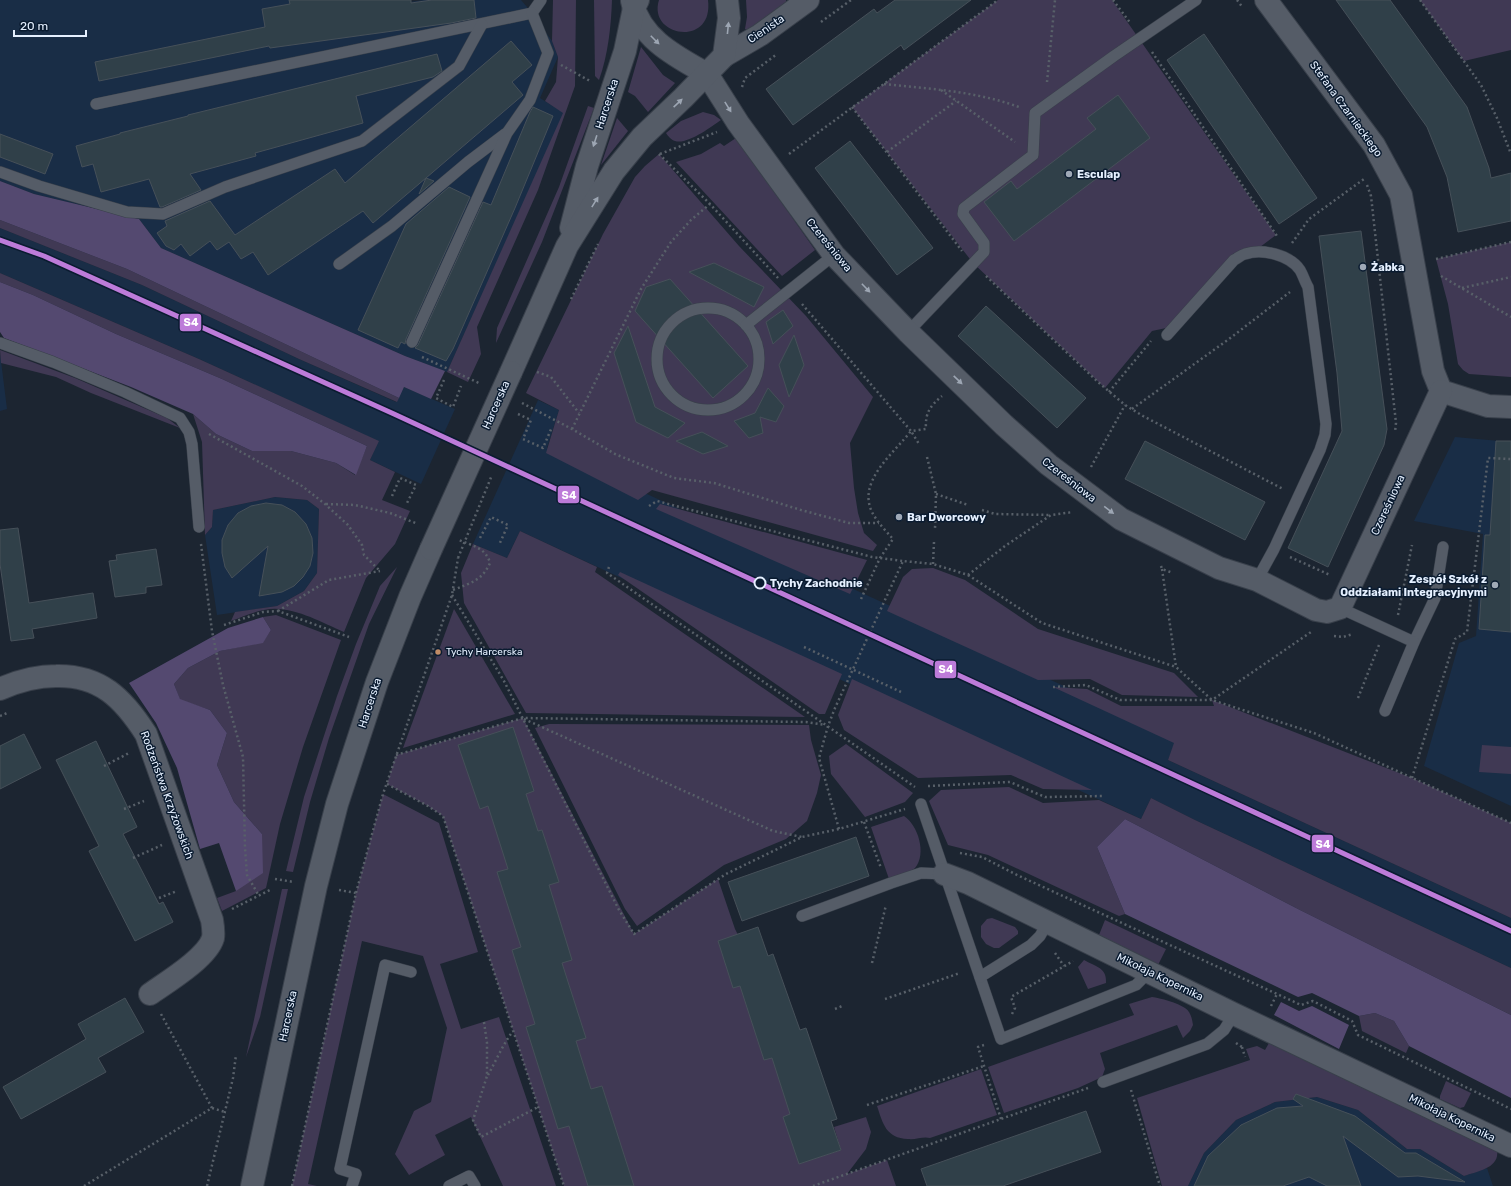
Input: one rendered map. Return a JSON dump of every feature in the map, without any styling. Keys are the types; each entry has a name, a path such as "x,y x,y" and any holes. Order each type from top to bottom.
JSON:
{"street":[{"path":"724,56 729,18 727,0"},
{"name":"Cienista","path":"707,74 724,56 760,35 808,0"},
{"name":"Stefana Czarnieckiego","path":"1266,0 1374,145 1401,195 1433,371 1441,391"},
{"path":"634,3 642,25 666,50 707,74"},
{"name":"Harcerska","path":"567,246 587,166 624,51 634,3"},
{"name":"Czereśniowa","path":"707,74 738,123 834,255 908,332 1004,425 1049,465 1121,519 1219,568 1257,580 1316,610 1327,612 1340,608 1441,391"},
{"name":"Harcerska","path":"252,1186 316,886 337,804 377,682 410,597 567,246 614,171 642,137 707,74"},
{"path":"1441,391 1488,406 1511,408"},
{"name":"Rodzeństwa Krzyżowskich","path":"0,689 19,681 34,678 75,676 87,679 97,683 113,694 127,708 146,734 214,929 211,944 204,954 150,994"},
{"name":"Mikołaja Kopernika","path":"944,874 968,883 1234,1014 1511,1146"}],"lane":[{"path":"96,104 532,13 541,0"},
{"path":"908,332 984,252 984,243 963,214 964,208 1033,155 1035,113 1141,37 1196,0"},
{"path":"412,342 507,133 530,100 547,57 548,53 532,13"},
{"path":"0,172 39,186 127,212 163,214 226,187 362,141 459,66 482,24"},
{"path":"339,264 392,226 468,162 507,133"},
{"path":"1167,335 1234,260 1246,254 1266,252 1284,253 1300,270 1308,287 1326,424 1325,435 1320,450 1274,549 1257,580"},
{"path":"746,325 834,255"},
{"path":"706,307 720,309 733,314 746,325 752,333 757,345 759,359 757,372 752,385 744,396 720,408 706,410 693,408 681,402 671,394 663,382 658,370 657,358 659,345 664,333 672,323 688,312 706,307"},
{"path":"0,342 125,392 180,418 189,432 192,444 199,527"},
{"path":"1386,711 1414,642 1435,598 1443,547"},
{"path":"1340,608 1414,642"},
{"path":"921,804 1001,1039 1136,986 1150,972"},
{"name":"Mikołaja Kopernika","path":"802,916 921,873 944,874"},
{"path":"978,972 1031,945 1040,936 1048,922"},
{"path":"352,1186 356,1174 340,1170 385,965 411,972"},
{"path":"1104,1082 1207,1044 1224,1030 1234,1014"},
{"path":"449,1186 469,1176 475,1186"}],"path":[{"path":"819,23 851,0"},
{"path":"785,156 998,0"},
{"path":"1044,106 1055,0"},
{"path":"1114,0 1141,37 1284,253 1309,219 1364,179"},
{"path":"1237,0 1246,13"},
{"path":"1420,0 1481,85 1497,118 1511,154"},
{"path":"742,91 745,78 782,51"},
{"path":"547,57 586,79"},
{"path":"884,84 940,90 996,99 1035,113"},
{"path":"940,90 1033,155"},
{"path":"887,152 956,101"},
{"path":"852,107 963,252 1109,392 1132,409 1298,497"},
{"path":"654,158 660,154 738,123"},
{"path":"660,154 710,204 789,290 911,431 919,444"},
{"path":"1362,174 1371,196 1372,204 1396,423 1394,436"},
{"path":"572,429 641,289 671,242 691,220 710,204"},
{"path":"569,303 599,241"},
{"path":"1436,259 1511,242"},
{"path":"1439,276 1511,317"},
{"path":"1462,288 1511,277"},
{"path":"1132,409 1230,339 1305,280"},
{"path":"1109,392 1155,337 1167,335"},
{"path":"412,342 413,353 486,386"},
{"path":"539,365 536,372 551,377 579,414"},
{"path":"444,380 436,398 453,407 461,386"},
{"path":"861,599 880,558 893,539 879,523 872,511 869,493 873,479 878,470 911,431 926,429 925,419 932,404 944,394"},
{"path":"515,400 572,429 615,454 674,478 714,483 800,510 849,523 879,523"},
{"path":"1089,471 1125,405"},
{"path":"517,413 531,420 522,439 543,448 552,427"},
{"path":"180,418 302,486 348,525 362,545 364,555 380,571 329,580 278,611"},
{"path":"927,457 936,494 935,529"},
{"path":"1412,778 1455,639 1468,632 1488,458 1511,459"},
{"path":"392,496 400,478 416,485 406,505"},
{"path":"936,494 968,505"},
{"path":"649,506 657,501 880,558 933,564 968,575 1042,623 1176,667 1212,700"},
{"path":"982,510 995,514 1051,516 1074,512"},
{"path":"968,575 1005,546 1051,516"},
{"path":"480,538 491,517 508,525 499,545"},
{"path":"199,527 212,631 223,685 243,757 247,875 258,896"},
{"path":"933,564 934,542"},
{"path":"1392,615 1398,618 1412,546"},
{"path":"1274,549 1330,575 1334,568"},
{"path":"292,1186 356,893 396,755 452,595 458,558"},
{"path":"839,829 820,758 834,708 904,561"},
{"path":"452,595 504,681 619,910 634,934 726,874 802,838 864,822 921,804 916,788 607,573 609,567"},
{"path":"1162,569 1176,667"},
{"path":"224,626 263,612 278,611 349,637"},
{"path":"1212,700 1311,632"},
{"path":"804,647 901,692"},
{"path":"1052,687 1086,685 1120,700 1212,700 1314,733 1511,823"},
{"path":"0,716 7,712"},
{"path":"523,718 773,832 802,838"},
{"path":"396,755 523,718 806,722 828,726"},
{"path":"104,766 132,752"},
{"path":"916,788 935,785 1010,782 1045,797 1104,796"},
{"path":"387,784 428,806 442,816 564,1186"},
{"path":"124,809 149,799"},
{"path":"864,822 889,884 872,963"},
{"path":"133,858 165,844"},
{"path":"936,850 982,857 1017,875 1301,1005 1313,1001 1352,1021 1358,1035 1511,1109"},
{"path":"274,879 292,882"},
{"path":"159,898 180,889"},
{"path":"212,920 272,889"},
{"path":"337,890 356,893"},
{"path":"884,999 978,972"},
{"path":"150,994 212,1108 225,1112"},
{"path":"835,1009 842,1006"},
{"path":"484,1022 487,1043 487,1076"},
{"path":"513,1030 506,1039 487,1076 473,1120 481,1137 538,1107"},
{"path":"1001,1039 978,1047 1001,1119"},
{"path":"207,1186 233,1078 236,1055"},
{"path":"867,1105 984,1066"},
{"path":"1126,1074 1160,1186"},
{"path":"813,1186 1104,1082"},
{"path":"84,1186 212,1108"}],"shaded area":[{"path":"0,0 383,0 273,21 424,0 521,0 552,41 558,57 540,98 564,113 447,372 405,356 161,248 139,219 34,194 0,181"},
{"path":"553,0 576,0 575,86 538,190 477,327 481,354 468,382 447,372 563,113 545,101 556,82 558,57 552,41"},
{"path":"594,0 612,0 611,20 605,61 599,80 595,76"},
{"path":"659,0 708,0 707,15 701,25 692,31 681,32 671,29 662,22 658,13"},
{"path":"746,0 786,0 786,2 748,30 745,29 747,17"},
{"path":"998,0 1112,0 1276,235 1260,247 1247,248 1233,254 1166,328 1152,331 1105,388 973,263 852,107"},
{"path":"1420,0 1511,0 1511,50 1464,61"},
{"path":"641,47 663,75 675,83 648,112 635,96 628,92"},
{"path":"588,106 594,108 542,242 496,343 497,328 559,187"},
{"path":"703,112 714,115 721,120 699,135 680,142 670,138 666,133 681,121"},
{"path":"617,118 628,131 601,165"},
{"path":"736,138 815,250 782,276 676,162 701,154 720,143 724,146"},
{"path":"659,154 739,246 806,316 873,397 850,443 858,513 864,533 877,545 873,551 652,490 638,500 546,453 559,410 526,393 603,234 635,177"},
{"path":"0,181 34,194 139,219 161,248 405,356 445,371 431,399 404,387 399,398 127,269 0,220"},
{"path":"0,220 127,269 399,398 397,402 299,359 142,285 0,228"},
{"path":"0,228 142,285 299,359 396,402 404,387 455,409 421,484 370,460 378,441 199,359 0,273"},
{"path":"1511,242 1511,377 1469,374 1458,364 1448,304 1436,259"},
{"path":"0,273 199,359 379,441 370,460 395,472 382,500 410,511 395,544 366,578 344,632 305,615 274,609 260,611 231,621 235,612 277,606 304,591 317,573 319,509 307,500 275,497 213,510 212,527 205,535 202,442 193,414 216,434 252,451 291,451 336,463 355,475 367,446 222,379 116,334 33,295 0,282"},
{"path":"0,282 33,295 116,334 222,379 367,446 356,475 336,463 291,451 252,451 216,434 193,414 131,387 4,338 0,332"},
{"path":"0,350 75,378 167,418 180,428 91,393 56,377 1,363"},
{"path":"0,353 7,409 0,411"},
{"path":"538,400 559,410 547,448 1177,738 1168,760 1511,918 1511,968 1151,798 1141,819 520,531 507,558 473,544"},
{"name":"Zespół Szkół z Oddziałami Integracyjnymi","path":"1455,437 1511,442 1511,806 1424,766 1459,643 1476,636 1483,534 1414,521"},
{"path":"275,497 307,500 319,509 317,573 304,591 277,606 217,615 205,535 212,527 213,510"},
{"path":"660,504 867,560 850,594 656,509"},
{"path":"520,531 597,567 595,572 805,717 526,713 464,603 461,573 473,544 507,558"},
{"path":"397,567 369,624 329,738 310,802 293,872 286,871 304,797 337,696 356,644 380,586"},
{"path":"933,568 965,580 1038,629 1174,673 1198,697 1122,695 1090,679 1038,680 887,611 903,577 912,569"},
{"path":"620,572 842,674 825,714 819,714 618,575"},
{"path":"454,609 515,714 403,748"},
{"path":"276,615 341,640 303,747 280,824 266,888 222,911 217,898 236,891 262,834 234,802 217,765 227,733 210,710 180,700 174,684 188,668 220,651 263,642 271,630 263,617"},
{"path":"263,617 271,630 263,643 220,651 188,668 174,684 180,699 210,710 227,733 217,765 234,802 262,834 263,873 236,891 219,843 200,849 177,768 156,723 129,683 228,628"},
{"path":"852,679 1092,790 1043,789 1011,775 918,778 844,730 838,715"},
{"path":"1053,687 1087,689 1121,706 1214,706 1212,700 1412,778 1511,823 1511,918 1168,760 1174,743"},
{"path":"523,718 634,934 718,879 735,929 761,980 819,1157 841,1150 834,1127 866,1117 871,1132 866,1149 847,1174 887,1160 896,1186 564,1186 443,816 428,806 387,784 396,755"},
{"path":"549,724 809,725 811,740 821,775 817,793 807,821 786,839 724,865 637,926 625,909 535,728"},
{"path":"846,744 913,793 905,802 865,817 831,774 829,756"},
{"path":"1482,745 1511,747 1511,774 1479,772"},
{"path":"1009,787 1043,803 1099,800 1141,819 1151,798 1511,968 1511,1015 1298,909 1125,819 1097,847 1125,914 1119,916 988,855 948,845 929,801 941,790"},
{"path":"383,794 439,823 478,952 440,964 461,1029 499,1017 556,1186 503,1186 471,1117 435,1135 445,1155 409,1175 395,1154 414,1111 431,1102 447,1028 423,956 362,941 308,1184 317,1186 292,1186 356,893"},
{"path":"904,816 909,820 917,833 920,848 919,862 915,868 910,871 889,879 871,827"},
{"path":"1125,819 1298,909 1511,1015 1511,1098 1409,1046 1394,1021 1375,1013 1359,1016 1312,993 1298,997 1125,914 1097,847"},
{"path":"282,889 288,889 260,1017 246,1057"},
{"path":"992,918 1015,927 1018,931 1018,934 999,948 994,948 986,944 981,937 981,926 987,919"},
{"path":"1105,920 1166,949 1158,965 1099,935"},
{"path":"1084,960 1097,966 1103,971 1106,978 1106,983 1088,989 1078,967"},
{"path":"1152,997 1178,1004 1189,1012 1193,1025 1190,1031 1183,1038 1177,1025 1100,1053 1105,1069 1102,1077 1078,1088 1004,1113 988,1067 1134,1015 1129,1004"},
{"path":"1281,1002 1299,1011 1312,1006 1349,1025 1339,1049 1274,1015"},
{"path":"1375,1013 1394,1021 1409,1046 1406,1053 1362,1031 1359,1016"},
{"path":"1269,1043 1497,1150 1495,1161 1487,1168 1464,1176 1420,1149 1407,1149 1358,1110 1317,1097 1275,1102 1236,1120 1204,1153 1188,1186 1162,1186 1137,1098 1250,1060 1246,1049 1257,1046 1265,1050"},
{"path":"981,1069 997,1115 930,1138 901,1138 890,1133 886,1129 877,1106"},
{"path":"1446,1081 1471,1093 1464,1107 1460,1108 1440,1099"},
{"path":"1317,1097 1358,1110 1407,1149 1420,1149 1464,1176 1487,1168 1493,1186 1188,1186 1204,1153 1236,1120 1275,1102"}],"building":[{"path":"289,0 411,0 411,3 432,0 474,0 476,18 451,23 270,48 269,46 99,81 95,62 265,27 262,9 290,4"},
{"path":"895,0 971,0 904,50 901,45 793,125 766,89 874,9 877,13"},
{"path":"1336,0 1390,0 1467,107 1489,168 1491,178 1511,173 1511,221 1458,232 1447,177 1427,127"},
{"path":"1204,34 1317,198 1279,224 1167,60"},
{"path":"511,41 532,65 512,82 523,95 373,223 363,211 268,275 253,252 241,259 229,242 217,250 210,241 190,256 181,244 174,250 166,246 157,233 167,226 165,221 210,201 235,235 335,169 345,183"},
{"path":"437,54 442,71 433,77 356,96 363,123 255,153 256,156 190,174 201,190 162,207 160,207 149,179 101,192 93,164 82,167 76,146 188,115"},
{"name":"Esculap","path":"1118,95 1150,138 1014,241 984,202 1011,181 1017,189 1096,129 1087,118"},
{"path":"533,107 553,116 515,208 453,349 446,361 415,348 418,345 483,202 491,205"},
{"path":"0,134 53,154 45,174 0,157"},
{"path":"850,141 933,248 897,275 815,168"},
{"path":"426,178 434,181 419,194"},
{"path":"449,187 470,197 405,344 401,342 398,348 358,330 406,224"},
{"path":"1361,231 1387,429 1384,445 1328,567 1288,548 1342,431 1337,373 1319,236"},
{"path":"714,263 764,287 754,307 689,272"},
{"path":"670,279 748,366 713,398 635,311 646,287"},
{"path":"986,306 1086,398 1057,428 958,336"},
{"path":"783,310 793,326 773,344 766,322"},
{"path":"628,326 655,407 685,423 668,438 636,422 614,353"},
{"path":"794,335 804,365 789,397 779,365"},
{"path":"768,388 784,406 776,422 760,417 763,433 749,438 734,421 755,413"},
{"path":"702,432 728,446 703,454 676,441"},
{"path":"1145,441 1265,502 1245,540 1125,479"},
{"path":"1496,441 1511,441 1511,632 1479,629 1485,535 1490,535"},
{"path":"266,503 282,505 295,512 306,524 312,538 313,553 310,566 303,577 294,586 282,592 259,596 268,546 232,578 225,567 222,553 222,540 228,525 238,513 251,506"},
{"path":"18,528 29,603 93,593 97,618 32,629 34,638 11,641 0,564 0,530"},
{"path":"156,549 162,585 146,587 146,593 115,597 109,561 117,560 116,555"},
{"path":"513,727 534,791 526,794 538,831 542,830 559,882 549,885 572,960 562,963 586,1038 576,1041 591,1089 602,1086 634,1186 588,1186 569,1126 558,1129 526,1027 535,1024 512,950 521,947 497,872 508,869 488,806 480,809 458,745"},
{"path":"24,734 41,768 0,789 0,746"},
{"path":"96,741 137,827 123,834 159,904 163,902 173,922 135,941 89,851 99,846 56,760"},
{"path":"856,837 869,876 742,921 728,882"},
{"path":"758,927 768,956 773,954 800,1030 806,1028 837,1119 831,1121 841,1150 799,1164 783,1117 790,1114 772,1058 764,1060 740,986 733,988 718,941"},
{"path":"125,998 144,1032 98,1058 106,1072 21,1119 3,1087 86,1039 78,1024"},
{"path":"1296,1094 1355,1116 1405,1153 1416,1153 1465,1182 1418,1176 1398,1177 1343,1136 1361,1186 1327,1186 1309,1177 1283,1186 1194,1186 1208,1156 1241,1125 1277,1108 1303,1106 1293,1099"},
{"path":"1086,1111 1101,1152 1003,1186 927,1186 921,1169"}],"transit line":[{"name":"S4","path":"0,240 44,256 394,414 1511,931"}],"place":[{"name":"Esculap","path":"1069,174"},
{"name":"Żabka","path":"1363,267"},
{"name":"Bar Dworcowy","path":"899,517"},
{"name":"Tychy Zachodnie","path":"760,583"},
{"name":"Zespół Szkół z Oddziałami Integracyjnymi","path":"1495,585"},
{"name":"Tychy Harcerska","path":"438,652"}]}
